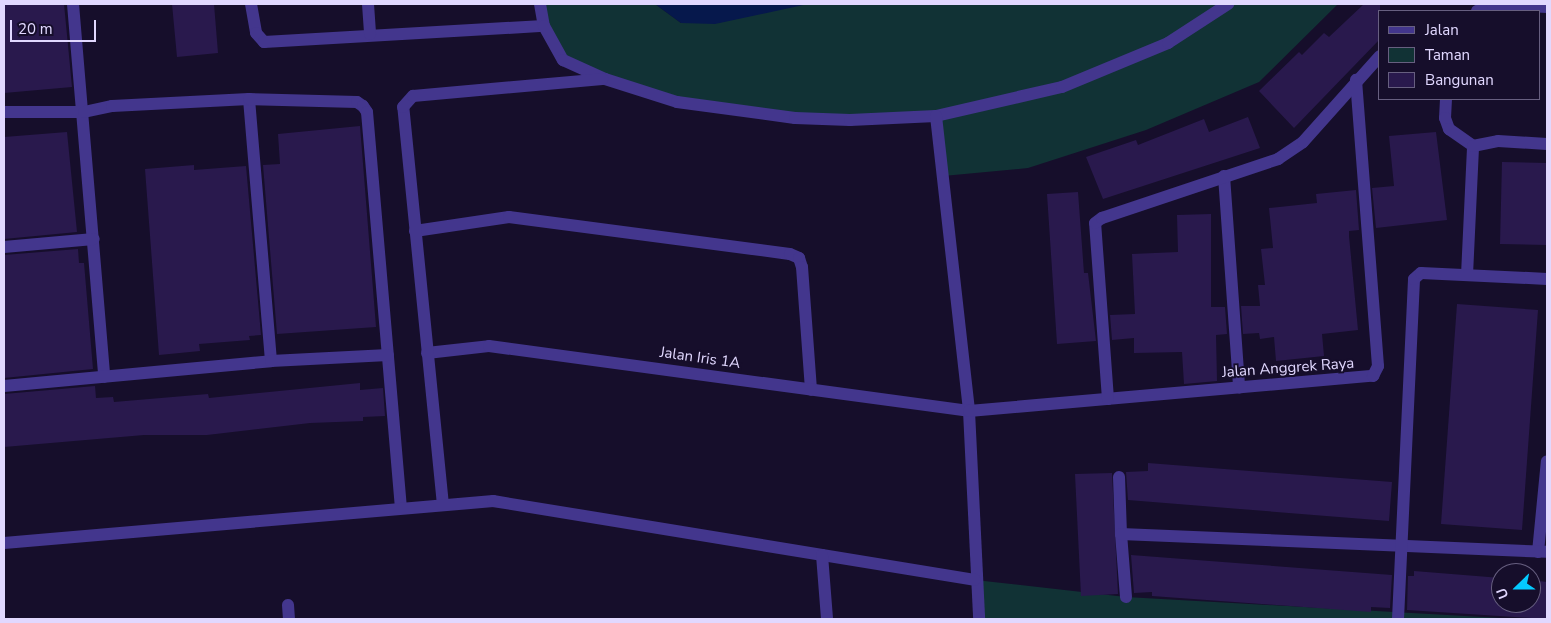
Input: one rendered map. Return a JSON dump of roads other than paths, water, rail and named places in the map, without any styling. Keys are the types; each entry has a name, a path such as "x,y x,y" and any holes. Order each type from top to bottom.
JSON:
{"street":[{"path":"73,4 84,112 104,378"},
{"path":"251,4 259,39 264,42 370,34 544,26"},
{"path":"368,4 370,34"},
{"path":"540,4 544,26 563,60 605,79 677,102 795,118 850,120 936,116 1062,87 1168,43 1228,4"},
{"path":"1479,10 1492,4 1547,6"},
{"path":"1108,399 1095,223 1102,218 1278,159 1303,142 1356,80 1378,58"},
{"path":"442,505 403,107 413,96 605,79"},
{"name":"Jalan Anggrek Raya","path":"969,411 1239,387 1362,379 1372,376 1378,366 1356,80"},
{"path":"249,99 271,361"},
{"path":"4,112 84,112 112,106 249,99 357,102 367,112 401,508"},
{"path":"1446,100 1445,118 1450,129 1473,146 1498,141 1547,144"},
{"path":"936,116 969,411 975,580 979,619"},
{"path":"1467,275 1473,146"},
{"path":"1224,176 1239,387"},
{"path":"415,231 509,218 790,254 799,258 802,267 811,390"},
{"path":"4,247 94,239"},
{"path":"1398,619 1414,279 1421,273 1547,279"},
{"name":"Jalan Iris 1A","path":"427,353 489,346 969,411"},
{"path":"4,386 271,361 388,354"},
{"path":"1121,534 1543,552 1547,462"},
{"path":"1119,477 1126,597"},
{"path":"4,543 494,501 975,580"},
{"path":"822,555 827,619"},
{"path":"288,605 289,619"}]}
